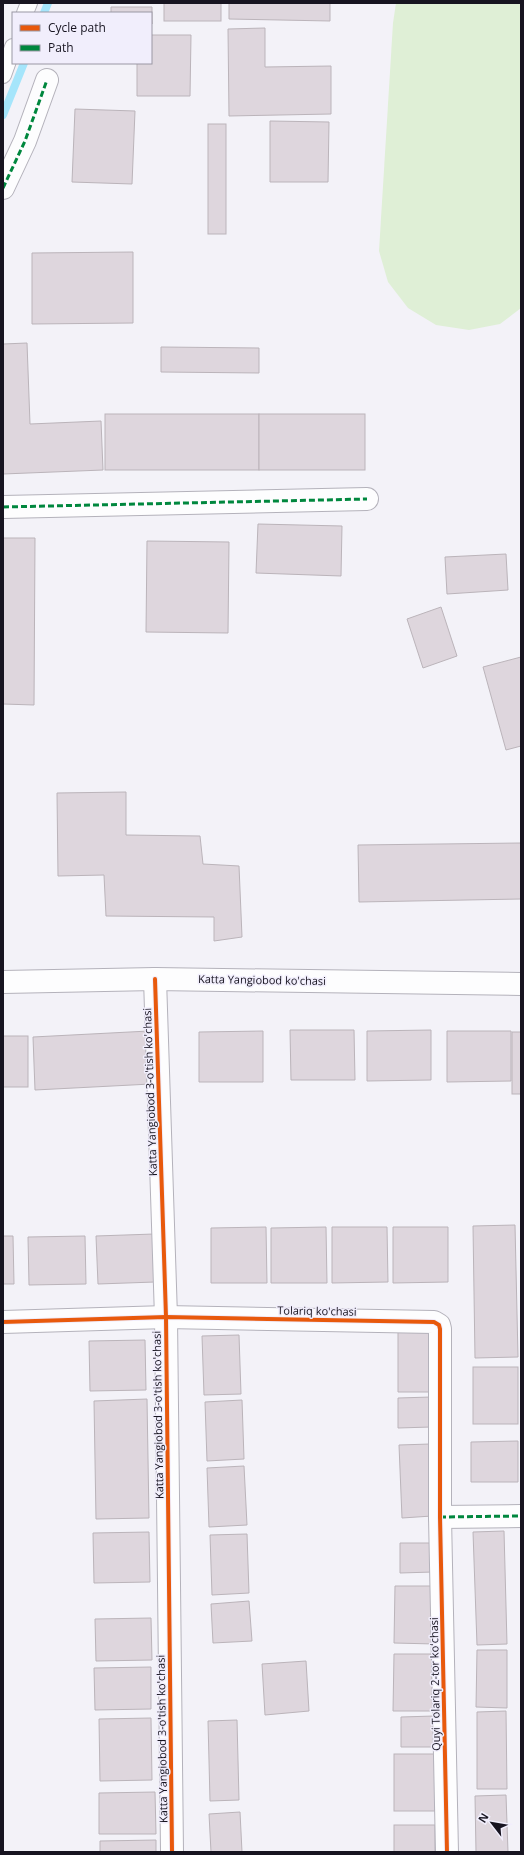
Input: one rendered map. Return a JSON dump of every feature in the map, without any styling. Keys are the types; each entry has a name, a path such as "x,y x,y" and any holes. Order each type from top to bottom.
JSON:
{"street":[{"path":"3,188 25,141 47,80"},
{"path":"3,507 367,498"},
{"name":"Katta Yangiobod ko'chasi","path":"3,982 155,979 521,984"},
{"name":"Katta Yangiobod 3-o'tish ko'chasi","path":"155,979 166,1317 172,1852"},
{"name":"Tolariq ko'chasi","path":"3,1322 166,1317 434,1322 440,1329 440,1517"},
{"path":"440,1517 521,1516"},
{"name":"Quyi Tolariq 2-tor koʻchasi","path":"440,1517 447,1852"}],"lane":[{"path":"3,75 12,50"}],"green space":[{"path":"396,3 521,3 521,308 500,324 469,330 436,325 408,308 388,282 379,251 393,23"}],"building":[{"path":"164,3 221,3 221,21 164,21"},
{"path":"229,3 330,3 330,21 229,19"},
{"path":"111,7 152,7 152,12 111,12"},
{"path":"265,28 265,67 331,66 331,114 229,116 228,29"},
{"path":"152,35 191,35 190,96 137,96 137,64 152,64"},
{"path":"75,109 135,111 132,184 72,182"},
{"path":"270,121 329,122 328,182 270,182"},
{"path":"208,124 226,124 226,234 208,234"},
{"path":"133,252 133,323 32,324 32,253"},
{"path":"27,343 30,424 101,421 103,470 3,474 3,344"},
{"path":"161,347 259,348 259,373 161,372"},
{"path":"105,414 259,414 259,470 105,470"},
{"path":"259,414 365,414 365,470 259,470"},
{"path":"258,524 342,526 341,576 256,573"},
{"path":"3,538 35,538 34,705 3,704"},
{"path":"147,541 229,542 228,633 146,632"},
{"path":"506,554 508,590 447,594 445,557"},
{"path":"441,607 457,656 423,668 407,619"},
{"path":"521,657 521,746 506,750 483,667"},
{"path":"126,792 126,835 200,836 203,864 239,866 242,937 214,941 214,917 106,916 104,875 58,876 57,793"},
{"path":"521,843 521,899 359,902 358,845"},
{"path":"290,1030 354,1030 355,1080 291,1080"},
{"path":"431,1030 431,1080 367,1081 367,1031"},
{"path":"149,1031 151,1084 35,1090 33,1037"},
{"path":"263,1031 263,1082 199,1082 199,1032"},
{"path":"447,1031 511,1031 511,1081 447,1082"},
{"path":"512,1032 521,1032 521,1094 512,1094"},
{"path":"3,1036 28,1036 28,1087 3,1087"},
{"path":"515,1225 518,1357 475,1358 473,1226"},
{"path":"266,1227 267,1283 211,1283 211,1228"},
{"path":"326,1227 327,1283 271,1283 271,1228"},
{"path":"332,1227 387,1227 388,1282 332,1283"},
{"path":"393,1227 448,1227 448,1282 393,1283"},
{"path":"154,1234 155,1282 98,1284 96,1236"},
{"path":"3,1236 13,1236 14,1284 3,1284"},
{"path":"85,1236 86,1284 29,1285 28,1237"},
{"path":"398,1330 432,1330 431,1392 398,1392"},
{"path":"239,1335 241,1394 204,1395 202,1336"},
{"path":"145,1340 146,1390 90,1391 89,1341"},
{"path":"473,1367 518,1367 518,1424 473,1424"},
{"path":"431,1397 431,1427 398,1428 398,1398"},
{"path":"147,1399 149,1518 96,1519 94,1401"},
{"path":"242,1400 244,1459 207,1461 205,1402"},
{"path":"518,1441 518,1482 471,1482 471,1442"},
{"path":"430,1444 432,1516 402,1518 399,1445"},
{"path":"244,1466 247,1525 209,1527 207,1468"},
{"path":"504,1531 507,1644 477,1645 473,1532"},
{"path":"149,1532 150,1582 94,1583 93,1533"},
{"path":"247,1534 249,1593 212,1595 210,1535"},
{"path":"400,1543 433,1543 433,1572 400,1573"},
{"path":"395,1586 435,1586 435,1644 394,1643"},
{"path":"249,1601 252,1641 213,1643 211,1604"},
{"path":"151,1618 152,1660 96,1661 95,1619"},
{"path":"477,1650 507,1650 507,1708 476,1707"},
{"path":"394,1654 435,1654 434,1711 393,1711"},
{"path":"306,1661 309,1711 265,1715 262,1664"},
{"path":"151,1667 151,1709 95,1710 94,1668"},
{"path":"506,1711 507,1789 477,1789 477,1712"},
{"path":"434,1716 434,1747 401,1747 401,1717"},
{"path":"151,1718 152,1780 100,1781 99,1719"},
{"path":"237,1720 239,1800 210,1801 208,1721"},
{"path":"394,1754 435,1754 435,1811 394,1811"},
{"path":"155,1792 156,1834 99,1834 99,1793"},
{"path":"506,1795 508,1852 476,1852 475,1796"},
{"path":"240,1812 242,1852 211,1852 209,1814"},
{"path":"394,1825 435,1825 435,1852 394,1852"},
{"path":"156,1840 156,1852 100,1852 100,1841"}],"waterway":[{"path":"44,12 48,3"},
{"path":"3,115 24,64"}],"marked path":[{"path":"3,188 25,141 47,80"},
{"path":"3,507 367,499"},
{"path":"440,1517 521,1516"}],"cycle path":[{"path":"155,979 166,1317 172,1852"},
{"path":"3,1322 166,1317 434,1322 439,1325 440,1517 447,1852"}]}
